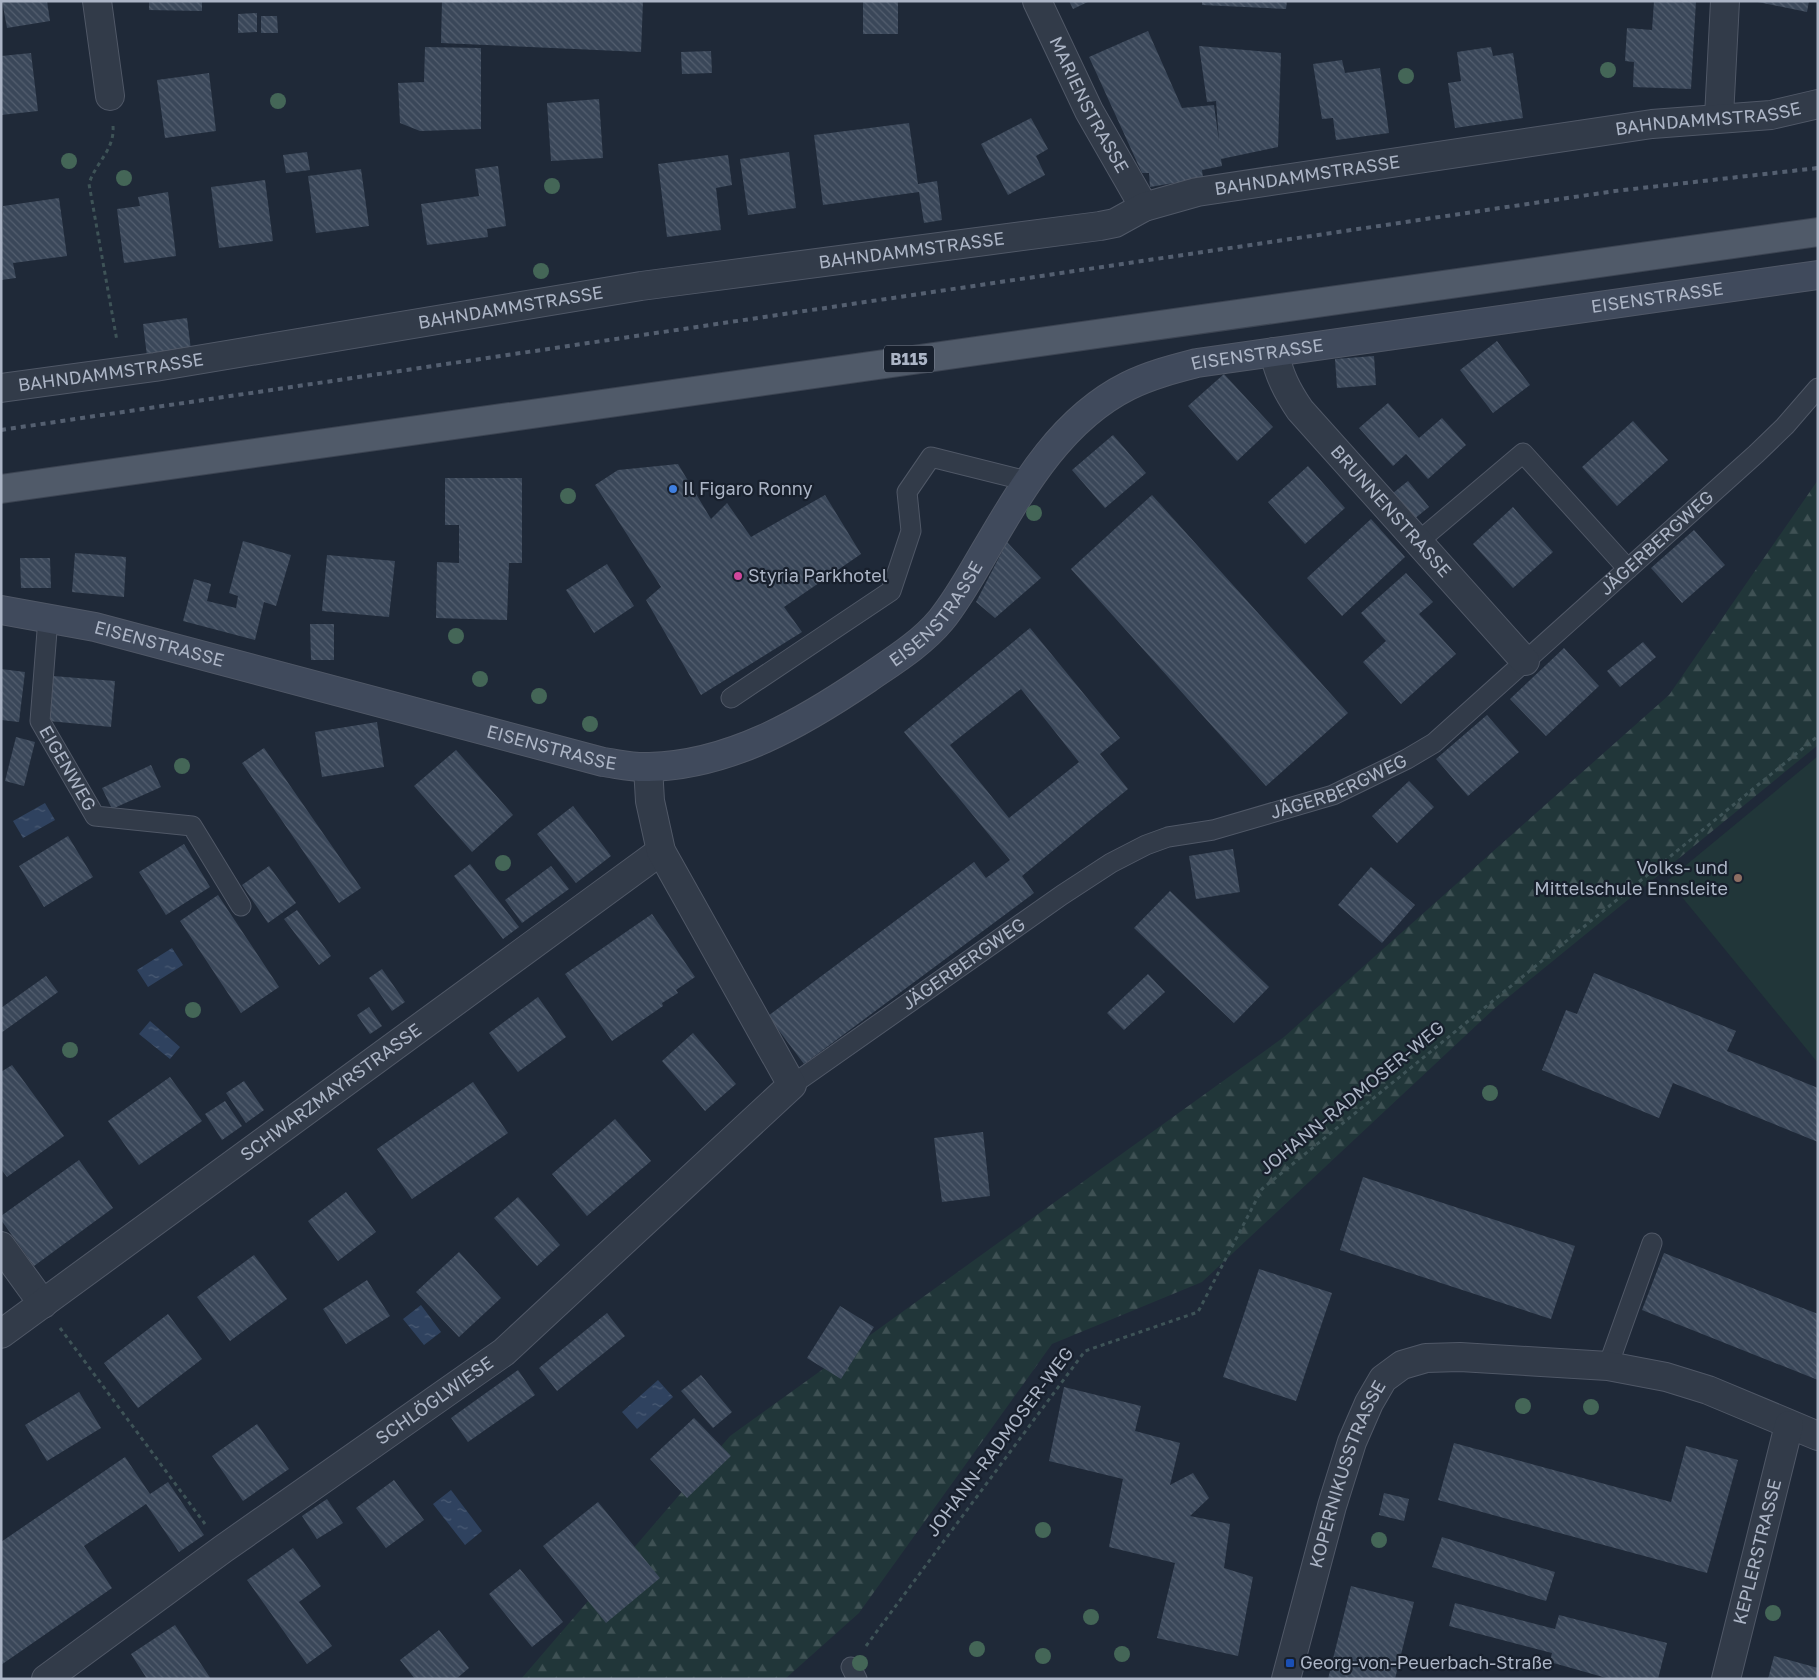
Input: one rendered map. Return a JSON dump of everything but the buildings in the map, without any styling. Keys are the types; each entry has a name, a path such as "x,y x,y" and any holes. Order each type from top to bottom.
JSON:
{"main road":[{"name":"B115","path":"1,489 1818,232"}],"street":[{"path":"97,1 110,96"},
{"name":"MARIENSTRASSE","path":"1037,1 1090,111 1144,207"},
{"path":"1719,117 1725,1"},
{"name":"BAHNDAMMSTRASSE","path":"1,388 155,367 641,286 1100,226 1114,223 1144,207 1197,192 1652,124 1719,117 1771,115 1818,104"},
{"name":"EISENSTRASSE","path":"1,610 95,627 603,762 648,768 691,762 733,752 778,733 826,707 917,644 941,620 1026,481 1045,455 1092,410 1128,386 1164,372 1197,363 1818,275"},
{"name":"BRUNNENSTRASSE","path":"1274,352 1278,371 1286,390 1300,410 1525,661"},
{"path":"648,768 650,801 661,851 792,1085"},
{"name":"SCHWARZMAYRSTRASSE","path":"1,1334 661,851"},
{"name":"SCHLÖGLWIESE","path":"46,1679 223,1549 504,1352 792,1085"},
{"path":"1,1246 43,1304"},
{"name":"KOPERNIKUSSTRASSE","path":"1286,1679 1327,1524 1352,1442 1383,1379 1402,1365 1426,1358 1460,1357 1608,1366 1673,1379 1708,1390 1818,1436"},
{"name":"KEPLERSTRASSE","path":"1726,1679 1789,1425"}],"lane":[{"name":"JÄGERBERGWEG","path":"792,1085 1111,863 1146,845 1168,837 1213,830 1333,795 1407,759 1434,743 1756,454 1785,426 1818,388"},
{"path":"1419,541 1523,453 1628,569"},
{"path":"731,698 891,592 911,531 907,492 931,457 1026,481"},
{"name":"EIGENWEG","path":"48,618 40,721 95,816 192,826 241,906"},
{"path":"1608,1366 1652,1243"}],"path":[{"path":"110,96 113,132 112,145 92,175 89,184 118,346"},
{"name":"JOHANN-RADMOSER-WEG","path":"854,1673 1085,1351 1198,1312 1262,1189 1818,736"},
{"path":"43,1304 223,1549"}],"green space":[{"path":"1818,480 1818,745 1495,1008 1202,1282 1052,1344 859,1613 785,1679 521,1679 730,1436 1284,1037 1669,695"},
{"path":"1818,756 1818,1063 1668,880"}],"water":[{"path":"45,803 55,820 23,838 13,821"},
{"path":"172,948 183,965 148,987 137,970"},
{"path":"150,1021 180,1047 170,1059 139,1034"},
{"path":"421,1305 441,1332 424,1345 403,1319"},
{"path":"658,1380 673,1397 637,1429 622,1412"},
{"path":"451,1490 482,1531 465,1545 433,1504"}],"railway":[{"path":"1,430 1615,191 1818,168"}],"place":[{"name":"Il Figaro Ronny","path":"673,489"},
{"name":"Styria Parkhotel","path":"738,576"},
{"name":"Volks- und Mittelschule Ennsleite","path":"1738,878"},
{"name":"Georg-von-Peuerbach-Straße","path":"1290,1663"}]}
